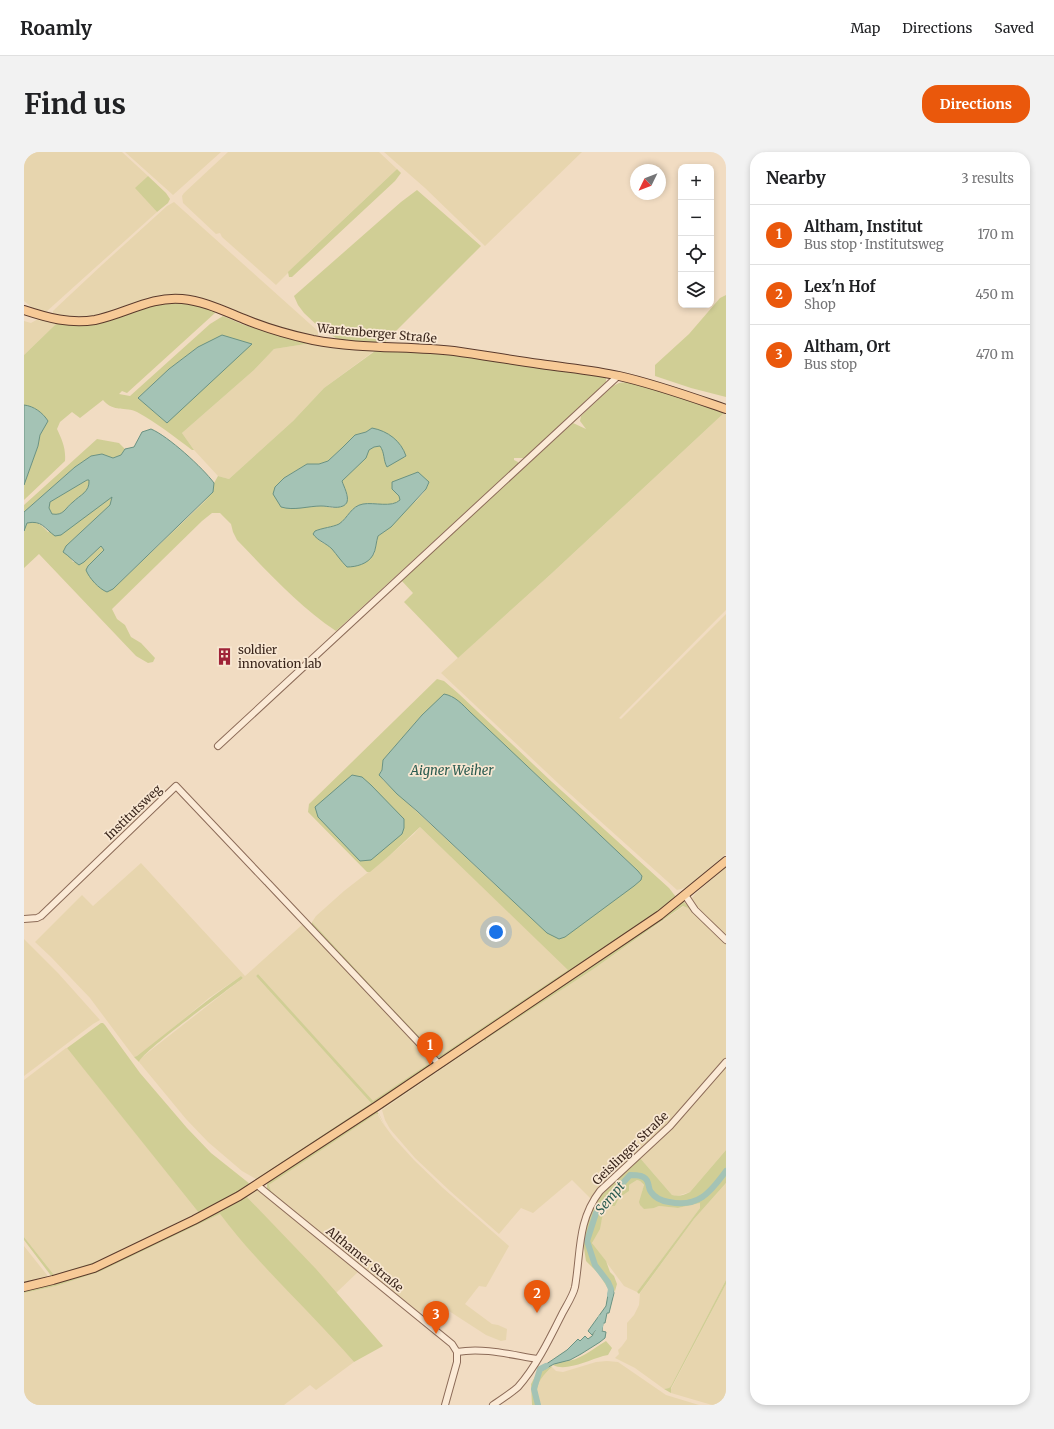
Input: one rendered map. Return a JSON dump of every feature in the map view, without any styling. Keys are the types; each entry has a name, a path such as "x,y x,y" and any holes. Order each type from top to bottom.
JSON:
{"main road":[{"name":"Wartenberger Straße","path":"24,310 60,320 85,321 105,317 153,301 174,298 184,299 214,306 264,327 314,340 374,347 454,351 618,376 671,390 726,409"},
{"path":"24,1287 80,1272 109,1261 208,1214 257,1185 660,915 726,861"}],"street":[{"path":"218,746 618,376"},
{"name":"Institutsweg","path":"24,919 37,918 41,916 176,786 439,1064"},
{"path":"685,896 695,910 726,940"},
{"name":"Geislinger Straße","path":"493,1405 518,1386 537,1359 575,1289 580,1238 593,1200 600,1191 670,1126 726,1062"},
{"name":"Althamer Straße","path":"257,1185 452,1344 457,1352"},
{"path":"444,1405 457,1362 457,1352 467,1350 501,1352 537,1359"}],"shaded area":[{"path":"24,152 122,152 148,176 136,188 157,212 46,312 34,309 24,301"},
{"path":"125,152 221,152 173,195"},
{"path":"228,152 379,152 397,169 276,285 222,237 220,233 216,234 183,203 182,196 184,193"},
{"path":"384,152 582,152 485,246 425,188"},
{"path":"397,169 401,173 395,181 292,277 289,277 288,272"},
{"path":"148,176 166,193 170,199 168,203 157,212 135,188"},
{"path":"417,190 481,246 384,343 341,341 321,329 304,313 294,296 401,202"},
{"path":"174,202 319,332 317,337 166,296 153,298 102,315 87,318 52,315 56,308 103,264 167,206"},
{"path":"726,295 726,397 691,388 655,376 655,365 689,334 711,308 714,308 714,305 720,298"},
{"path":"164,302 189,303 214,311 215,313 127,393 122,391 119,394 130,396 210,324 223,316 244,325 312,343 274,349 254,370 182,433 194,450 159,425 137,412 133,410 111,407 103,400 80,418 72,412 60,422 57,429 64,448 65,461 24,500 24,485 38,446 40,435 48,421 38,410 24,405 24,355 57,323 82,325 95,323 144,307","holes":["198,347 167,423 138,398 169,369"]},
{"path":"38,319 57,323 24,355 24,321 31,323"},
{"path":"312,343 374,351 324,388 293,421 229,479 218,476 194,450 182,433 254,370 274,349"},
{"path":"375,351 439,353 606,378 606,383 525,458 514,458 518,464 336,631 309,611 272,576 237,540 231,524 220,513 212,513 202,521 112,609 117,619 125,625 131,637 141,643 155,658 153,662 148,663 136,656 39,554 24,568 24,531 27,523 34,522 39,524 48,532 112,496 110,505 66,546 63,552 69,556 73,562 84,562 101,546 104,550 88,566 113,589 204,502 213,492 214,483 218,476 229,479 293,421 324,388","holes":["372,428 406,457 385,462 384,450 380,446 374,447 369,450 365,458 342,481 348,497 344,506 333,508 322,506 295,507 284,478 307,464 319,464 328,461 355,435 366,432","429,482 419,498 378,536 374,555 335,553 331,547 321,542 315,531 339,524 355,507 359,505 392,504 400,500 399,496 392,489"]},
{"path":"627,382 654,389 724,413 551,574 458,658 404,602 413,593 401,580 573,423 586,429 580,421 581,416 613,386 619,383"},
{"path":"724,413 726,415 726,610 619,718 621,719 726,614 726,854 685,888 677,890 560,785 441,673 551,574"},
{"path":"97,439 119,443 125,449 121,455 113,458 102,454 91,456 75,467 24,512 24,505"},
{"path":"87,480 90,480 90,484 84,493 70,504 62,513 52,514 49,508 50,502"},
{"path":"437,679 444,681 459,694 552,782 669,888 676,897 660,911 440,1058 432,1053 318,932 312,925 312,922 438,1056 568,970 420,827 389,856 370,872 367,872 308,812 309,804","holes":["422,715 523,762 638,871 547,933 383,780 380,772 382,770 383,760"]},
{"path":"420,827 569,970 438,1056 312,922 316,916 344,891 389,856"},
{"path":"141,863 245,976 303,924 432,1060 431,1062 373,1102 258,974 256,976 371,1103 256,1179 242,1171 208,1142 186,1119 139,1062 140,1059 156,1046 243,978 241,976 209,998 156,1042 134,1057 90,998 35,942 82,895 93,906"},
{"path":"726,867 726,936 701,912 692,898"},
{"path":"683,901 726,943 726,945 688,908 683,906 592,970 486,1039 486,1041 484,1040 382,1109 383,1106 434,1071 435,1073 438,1071 437,1069"},
{"path":"684,906 688,908 726,945 726,1058 669,1123 599,1188 591,1199 572,1180 533,1213 521,1208 499,1234 415,1158 390,1129 382,1110 484,1040 592,970"},
{"path":"24,939 58,973 100,1020 24,1076"},
{"path":"258,974 373,1101 431,1062 428,1067 260,1179 256,1179 371,1103 256,976"},
{"path":"241,976 243,978 154,1046 139,1062 134,1057 137,1056"},
{"path":"101,1023 105,1025 140,1073 187,1128 211,1153 250,1184 230,1198 98,1263 52,1277 24,1240 24,1237 54,1275 101,1260 199,1213 67,1048"},
{"path":"66,1048 199,1213 101,1260 54,1275 24,1237 24,1080"},
{"path":"726,1065 726,1150 690,1192 677,1196 672,1195 640,1158 686,1113"},
{"path":"377,1111 379,1114 376,1114 269,1185 271,1191 285,1203 287,1207 267,1189 267,1184 269,1181"},
{"path":"377,1113 393,1137 414,1160 443,1188 509,1246 486,1287 479,1286 465,1304 492,1324 507,1329 506,1340 501,1341 486,1335 432,1300 420,1313 287,1207 285,1203 271,1191 269,1185 271,1182"},
{"path":"726,1150 726,1183 694,1219 639,1294 637,1292 700,1208 700,1203 678,1208 659,1206 644,1209 639,1202 644,1185 637,1180 629,1185 629,1191 619,1198 615,1206 609,1206 603,1213 600,1229 592,1243 606,1261 617,1284 615,1291 607,1287 599,1274 586,1261 583,1242 590,1213 601,1195 640,1158 672,1195 684,1195 690,1192"},
{"path":"637,1180 644,1186 642,1192 654,1208 659,1206 678,1208 700,1203 700,1208 637,1292 624,1286 592,1243 601,1222 603,1213 609,1206 615,1206 619,1198 629,1191 629,1185"},
{"path":"726,1183 726,1280 671,1386 664,1389 635,1368 615,1358 619,1354 618,1350 627,1339 627,1323 634,1315 639,1305 640,1293 694,1219"},
{"path":"256,1190 261,1191 359,1271 336,1293 247,1197"},
{"path":"256,1190 247,1197 316,1269 383,1346 354,1362 338,1343 235,1234 220,1214 99,1272 56,1286 24,1293 24,1290 60,1282"},
{"path":"220,1214 254,1255 328,1331 354,1362 316,1390 310,1385 284,1405 24,1405 24,1293 56,1286 99,1272"},
{"path":"24,1246 47,1275 47,1277 24,1282"},
{"path":"726,1280 726,1284 671,1388 671,1393 664,1389 671,1386"},
{"path":"726,1284 726,1405 712,1405 671,1393 671,1389"},
{"path":"606,1341 612,1348 608,1355 571,1366 558,1367 553,1365 560,1361 578,1358"},
{"path":"596,1362 618,1362 666,1395 699,1405 541,1405 538,1395 538,1386 541,1378 552,1367 556,1371 563,1372"},
{"path":"551,1366 552,1367 544,1375 539,1384 538,1393 541,1405 532,1405 531,1384 539,1369 541,1371"}],"water":[{"path":"222,335 252,344 167,423 138,398 169,369 198,347"},
{"path":"24,405 38,410 48,421 40,435 38,446 24,485"},
{"path":"372,428 388,434 397,441 406,456 387,467 383,451 380,446 369,450 366,458 342,481 347,497 347,502 343,506 296,508 281,507 273,494 275,487 284,478 307,464 319,464 328,461 355,435 366,432"},
{"path":"151,429 166,438 185,453 214,483 213,492 113,589 107,592 95,583 86,570 104,550 101,546 79,565 63,552 66,546 110,505 112,497 61,535 55,536 42,525 32,522 27,523 24,531 24,512 75,467 91,456 102,454 113,458 121,455 125,449 134,447 142,432","holes":["89,480 88,488 84,493 70,504 62,513 52,514 49,508 50,502"]},
{"path":"418,472 429,482 426,489 391,527 378,536 374,553 365,563 358,566 347,567 332,549 313,534 315,531 339,524 355,507 359,505 392,504 397,502 400,500 399,496 392,489 392,482"},
{"name":"Aigner Weiher","path":"444,694 455,698 461,703 642,876 641,880 634,886 565,937 559,939 547,933 397,794 379,775 382,770 383,760 422,715"},
{"path":"352,775 362,777 404,819 402,834 371,860 360,861 318,817 315,807"},
{"path":"609,1289 613,1289 614,1293 609,1313 607,1313 605,1323 603,1323 602,1331 606,1332 605,1338 570,1360 554,1364 541,1371 539,1369 567,1350 578,1339 580,1341 585,1336 588,1339 596,1333 595,1336 597,1336 601,1332 601,1324 592,1335 588,1331 606,1306"}],"waterway":[{"name":"Sempt","path":"610,1295 611,1289 608,1282 595,1265 587,1241 596,1213 630,1175 645,1178 650,1191 659,1199 666,1202 688,1203 696,1201 709,1192 726,1171"},
{"path":"591,1342 599,1331 601,1318"},
{"name":"Sempt","path":"538,1405 534,1389 540,1369 546,1366"}],"place":[{"name":"soldier innovation lab","path":"225,656"},
{"name":"Altham, Institut","path":"430,1065"},
{"name":"Lex'n Hof","path":"537,1313"},
{"name":"Altham, Ort","path":"436,1334"}]}
